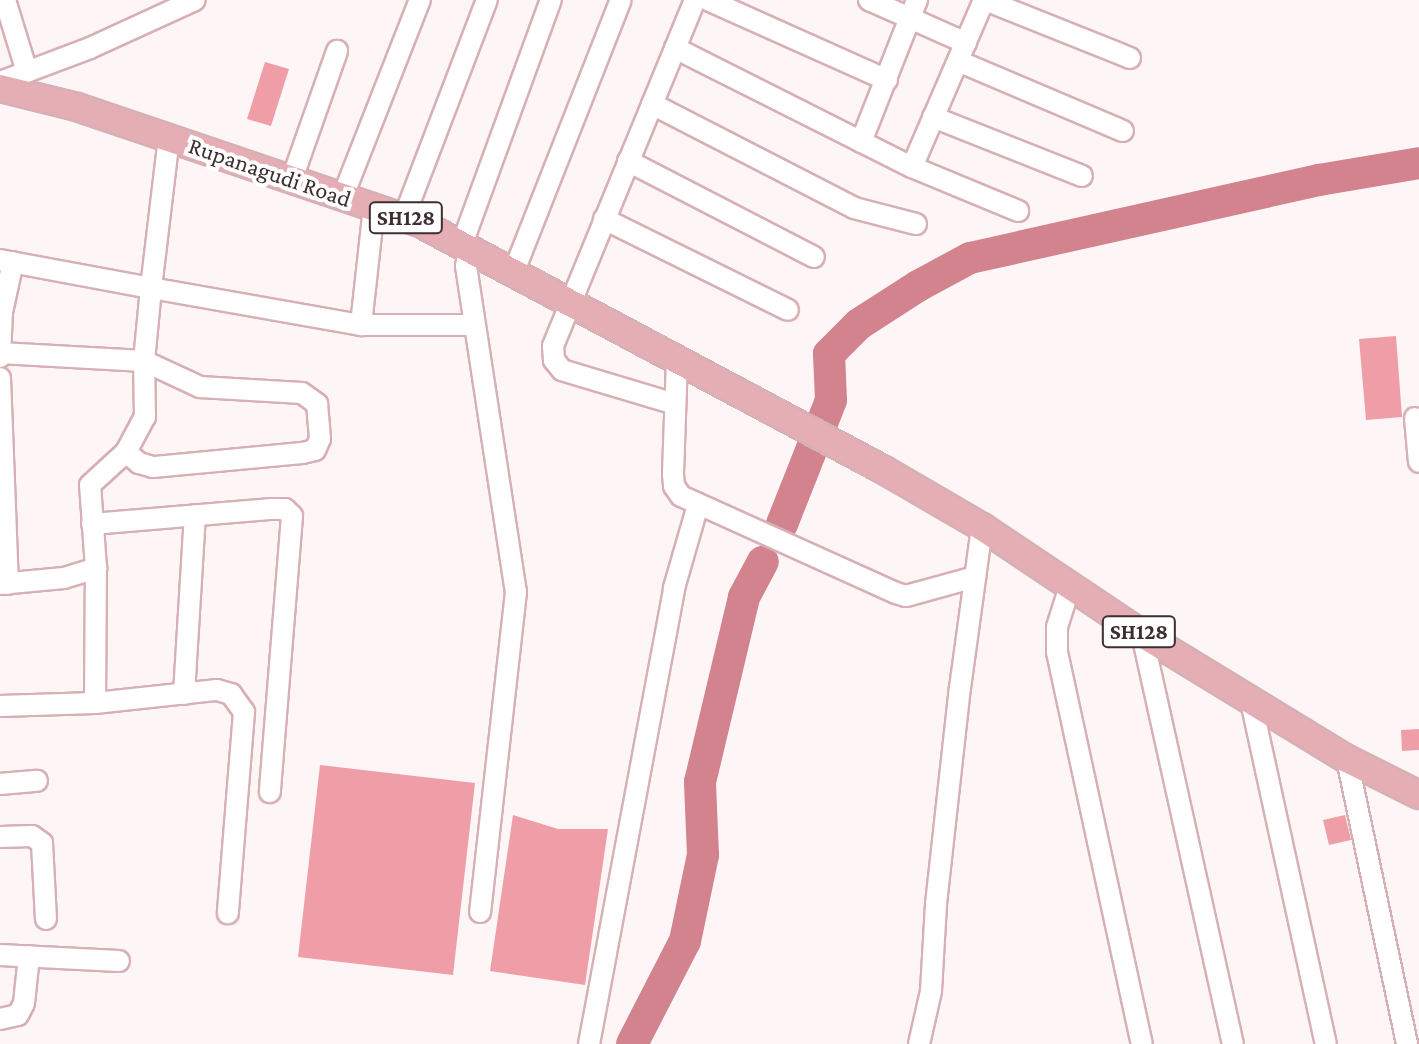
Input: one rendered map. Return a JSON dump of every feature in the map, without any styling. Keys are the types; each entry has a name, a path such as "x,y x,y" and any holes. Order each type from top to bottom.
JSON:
{"main road":[{"name":"Rupanagudi Road","path":"0,85 77,107 404,217 571,300 982,527"},
{"name":"SH128","path":"982,527 1142,634 1251,701 1347,759 1419,795"}],"street":[{"path":"5,0 27,72"},
{"path":"0,85 174,13 195,0"},
{"path":"343,196 420,0"},
{"path":"404,217 487,0"},
{"path":"480,912 516,592 465,246 551,0"},
{"path":"514,271 621,0"},
{"path":"675,404 562,370 554,360 553,346 695,0"},
{"path":"708,0 887,80"},
{"path":"869,0 913,9 962,52 1123,131"},
{"path":"912,167 985,0 1130,58"},
{"path":"861,142 913,9"},
{"path":"675,48 912,167 1018,211"},
{"path":"292,179 337,51"},
{"path":"652,104 854,208 916,224"},
{"path":"933,117 1082,176"},
{"path":"95,703 96,568 90,485 126,452 145,417 144,361 169,138"},
{"path":"628,161 814,257"},
{"path":"361,325 374,207"},
{"path":"604,219 788,310"},
{"path":"126,452 139,463 153,467 315,450 320,439 317,404 302,393 200,387 144,361 0,355 6,261 361,325 475,325"},
{"path":"677,359 674,486 681,496 906,596 975,577"},
{"path":"0,378 4,584 64,578 96,568"},
{"path":"1415,418 1419,462"},
{"path":"589,1044 674,588 698,505"},
{"path":"92,524 269,509 285,509 292,516 270,792"},
{"path":"184,694 195,515"},
{"path":"919,1044 931,991 938,889 982,527"},
{"path":"1070,586 1057,627 1057,652 1142,1044"},
{"path":"1142,634 1233,1044"},
{"path":"0,706 95,703 217,690 231,694 244,712 228,913"},
{"path":"1251,701 1326,1044"},
{"path":"1347,759 1407,1044"},
{"path":"0,784 37,781"},
{"path":"0,837 32,836 42,843 46,919"},
{"path":"0,955 119,961"},
{"path":"0,1019 18,1015 24,1003 29,956"}],"building":[{"path":"265,62 289,69 271,126 247,119"},
{"path":"1396,336 1402,417 1366,420 1359,339"},
{"path":"1419,729 1419,750 1402,751 1401,730"},
{"path":"320,765 475,783 453,975 298,957"},
{"path":"513,815 558,829 608,829 585,985 490,971"},
{"path":"1345,815 1351,840 1329,845 1323,820"}],"waterway":[{"path":"782,524 831,400 829,354 859,324 918,286 970,258 1319,180 1419,163"},
{"path":"632,1044 685,941 703,855 700,782 744,597 763,562"}]}
